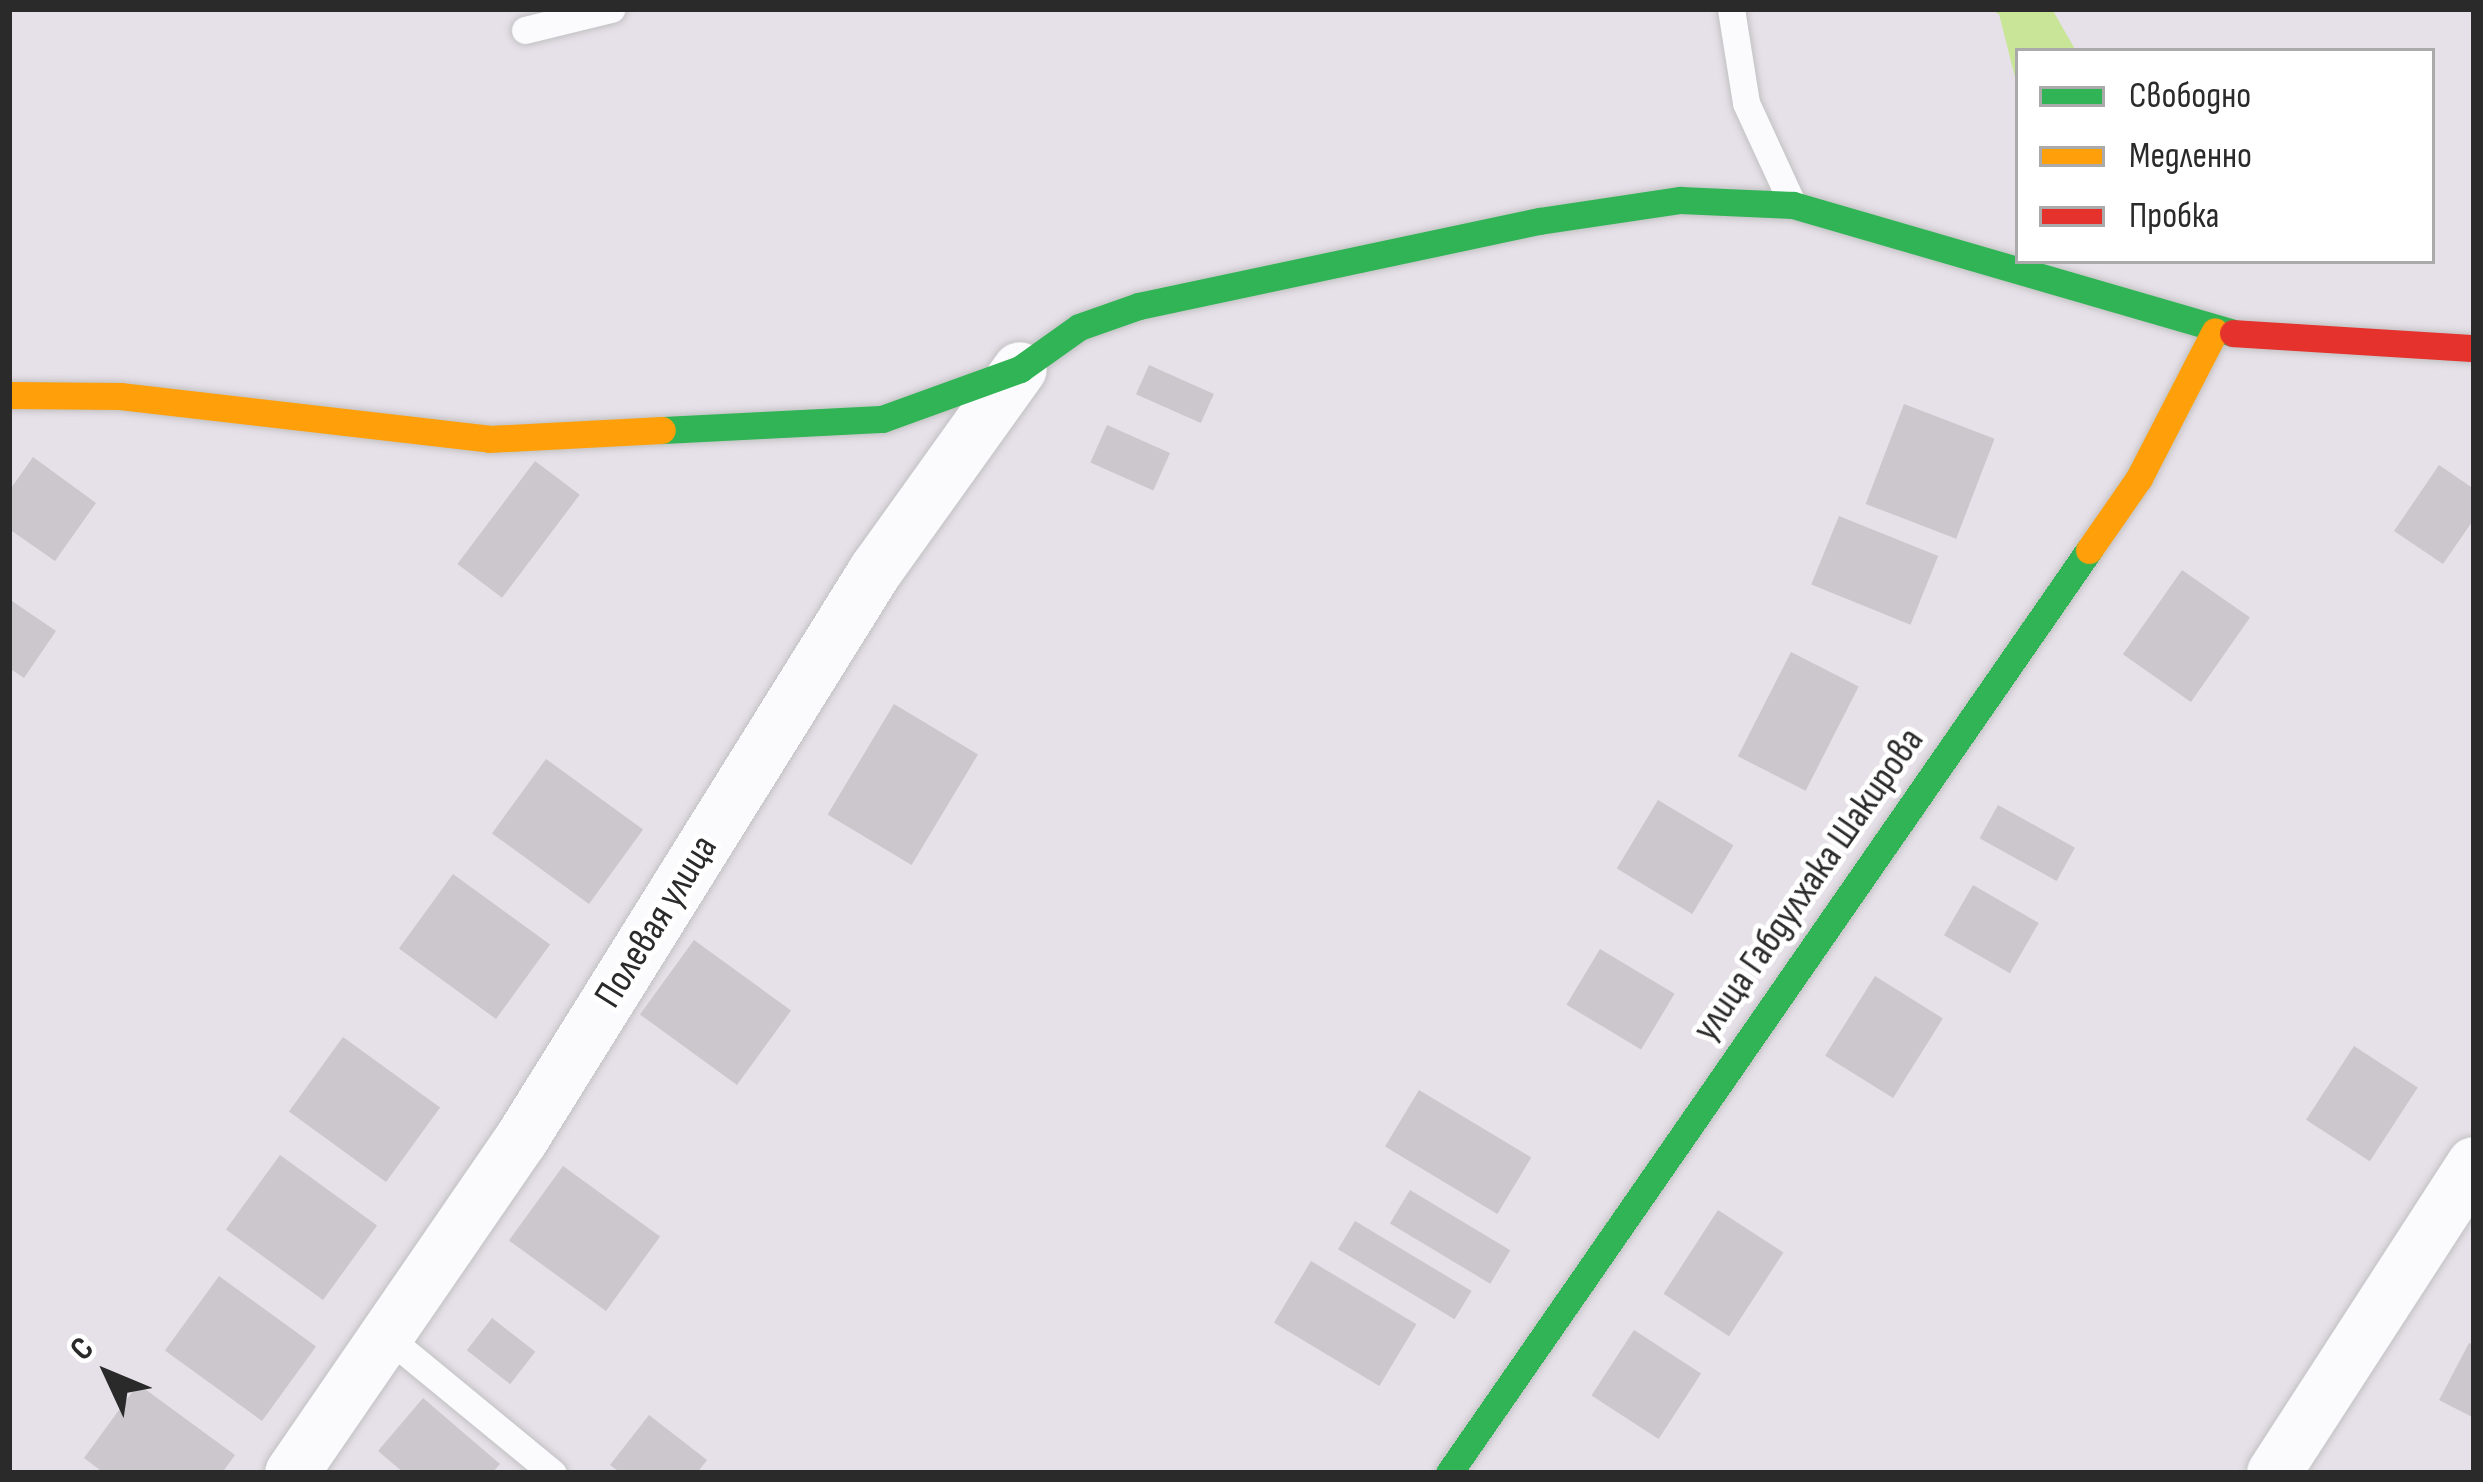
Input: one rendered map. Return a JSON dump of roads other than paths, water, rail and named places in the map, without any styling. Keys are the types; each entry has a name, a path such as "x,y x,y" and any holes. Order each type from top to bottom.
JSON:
{"street":[{"path":"9,395 120,396 489,439 882,419 1020,369 1079,327 1139,306 1539,220 1680,200 1793,205 2215,331 2303,343 2474,348"},
{"name":"улица Габдулхака Шакирова","path":"1449,1473 2139,478 2215,331"},
{"name":"Полевая улица","path":"292,1473 521,1140 876,571 1020,369"},
{"path":"2274,1473 2474,1164"}],"lane":[{"path":"525,30 611,9"},
{"path":"1731,9 1746,103 1793,205"},
{"path":"386,1336 553,1473"}]}
